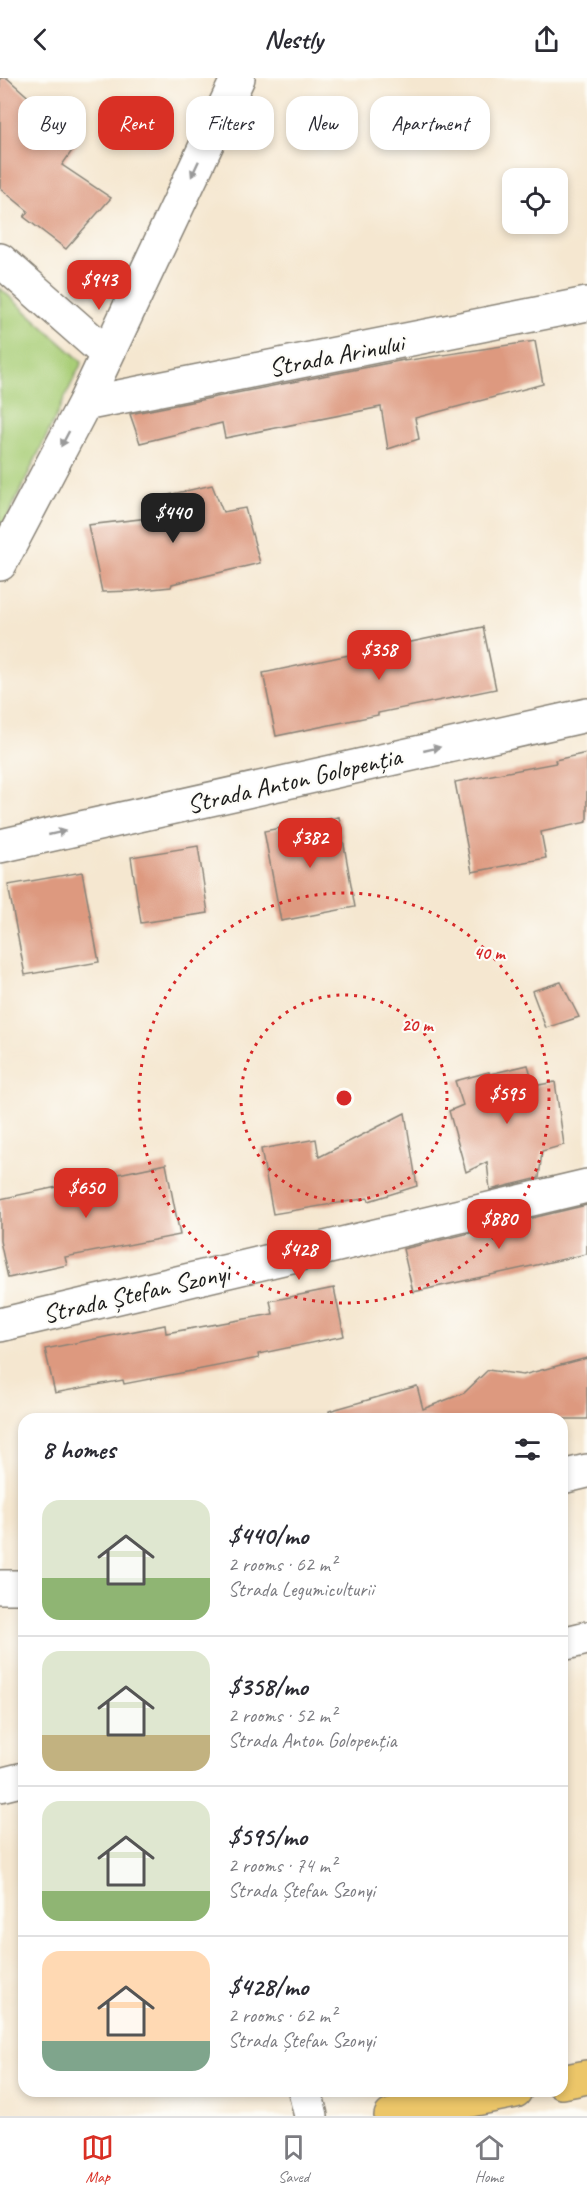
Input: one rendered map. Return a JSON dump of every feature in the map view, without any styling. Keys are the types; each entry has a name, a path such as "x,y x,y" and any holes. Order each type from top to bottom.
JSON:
{"main road":[{"path":"568,2081 587,2077"},
{"path":"391,2116 484,2097"}],"street":[{"path":"0,564 84,404 238,78"},
{"path":"0,260 107,354"},
{"name":"Strada Arinului","path":"84,404 587,304"},
{"name":"Strada Anton Golopenția","path":"0,846 587,715"},
{"name":"Strada Ștefan Szonyi","path":"0,1325 587,1186"},
{"path":"568,1476 587,1471"},
{"path":"0,1587 18,1587"},
{"path":"568,1643 587,1638"},
{"path":"0,1785 18,1780"},
{"path":"306,2097 311,2116"}],"green space":[{"path":"0,288 82,362 0,533"}],"building":[{"path":"0,78 7,78 27,96 18,96 18,150 73,150 62,165 111,198 66,249 24,217 28,211 0,188"},
{"path":"535,341 543,384 415,418 419,439 388,449 381,407 225,438 222,423 140,443 130,414 404,360"},
{"path":"212,485 223,512 245,508 260,563 172,584 171,587 102,592 88,525 166,516 159,497"},
{"path":"483,627 496,689 276,736 263,673"},
{"path":"587,753 587,822 541,832 546,858 472,872 455,782 556,763 555,760"},
{"path":"339,817 355,907 281,921 264,831"},
{"path":"198,846 208,913 141,923 131,857"},
{"path":"82,872 99,962 25,975 8,885"},
{"path":"561,982 579,1017 546,1028 532,991"},
{"path":"528,1065 534,1086 555,1082 564,1145 542,1151 539,1178 490,1190 487,1162 466,1172 449,1111 463,1105 455,1081"},
{"path":"405,1113 417,1186 369,1201 368,1198 273,1214 261,1149 316,1139 319,1157"},
{"path":"166,1164 180,1235 65,1257 67,1265 8,1278 0,1241 0,1199"},
{"path":"587,1205 587,1254 413,1292 403,1249"},
{"path":"334,1288 344,1336 258,1354 259,1358 124,1384 123,1380 55,1393 45,1349 165,1325 166,1333 273,1314 270,1301"},
{"path":"587,1358 587,1419 568,1419 568,1413 329,1413 329,1411 417,1386 423,1409 464,1393 488,1370 523,1375"}]}
